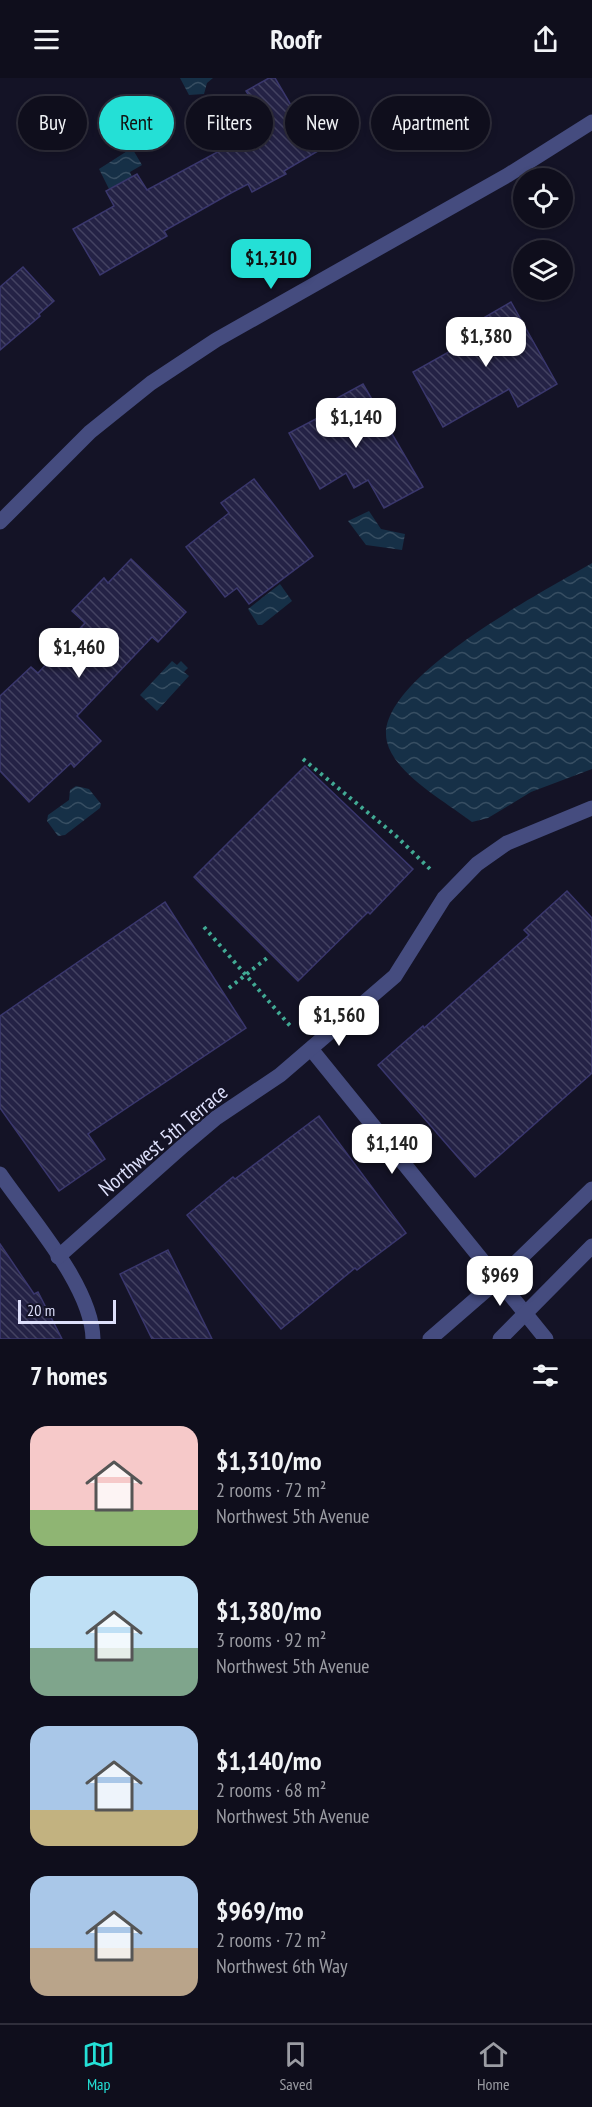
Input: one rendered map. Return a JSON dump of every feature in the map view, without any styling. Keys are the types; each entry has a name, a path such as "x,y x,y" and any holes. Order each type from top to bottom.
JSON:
{"street":[{"path":"0,522 90,432 151,383 216,340 508,175 592,122"},
{"name":"Northwest 5th Terrace","path":"58,1257 216,1118 280,1075 395,976 444,898 477,864 507,843 592,808"},
{"path":"310,1049 546,1339"},
{"path":"0,1174 84,1296 93,1327 93,1339"},
{"path":"430,1339 499,1279 592,1189"},
{"path":"500,1339 592,1246"}],"path":[{"path":"303,759 395,835 431,870"},
{"path":"204,927 292,1028"},
{"path":"229,988 267,958"}],"water":[{"path":"180,78 213,78 207,83 204,94 189,95"},
{"path":"129,150 133,150 142,165 130,172 132,177 109,189 99,169"},
{"path":"369,511 381,529 405,534 402,550 366,545 348,521"},
{"path":"592,563 592,769 531,792 488,818 472,822 423,786 400,765 387,742 389,718 406,692 433,665 467,639 503,615"},
{"path":"280,584 292,601 262,625 258,625 248,609"},
{"path":"172,661 177,665 181,661 188,668 184,672 189,676 157,711 140,695"},
{"path":"76,786 89,789 101,804 100,808 65,835 58,836 47,821 48,815 69,800 70,790"}],"building":[{"path":"269,78 275,78 286,96 285,150 318,151 284,171 286,174 252,192 248,184 164,231 167,236 100,275 73,229 114,206 106,191 137,174 147,190 221,150 273,150 273,96 249,96 246,91"},
{"path":"23,267 54,301 0,350 0,287"},
{"path":"511,302 557,384 518,407 509,389 443,427 413,372 479,335 473,324"},
{"path":"363,384 423,487 384,508 368,480 354,488 346,473 320,489 289,433 331,411 328,403"},
{"path":"254,479 313,556 249,604 237,588 225,597 186,547 229,513 221,503"},
{"path":"131,559 186,612 158,642 152,637 77,716 101,741 74,767 71,763 29,802 0,771 0,696 31,667 38,673 85,623 72,611 104,578 108,583"},
{"path":"305,766 413,869 370,914 368,912 298,981 194,877"},
{"path":"567,891 592,918 592,1073 475,1177 378,1065 423,1026 424,1028 529,935 524,930"},
{"path":"165,902 246,1028 88,1134 105,1159 59,1191 0,1108 0,1016"},
{"path":"319,1116 406,1233 357,1270 355,1268 281,1329 187,1215 233,1177 235,1179"},
{"path":"0,1244 34,1294 38,1292 62,1339 0,1339"},
{"path":"168,1250 212,1339 152,1339 120,1274"}]}
